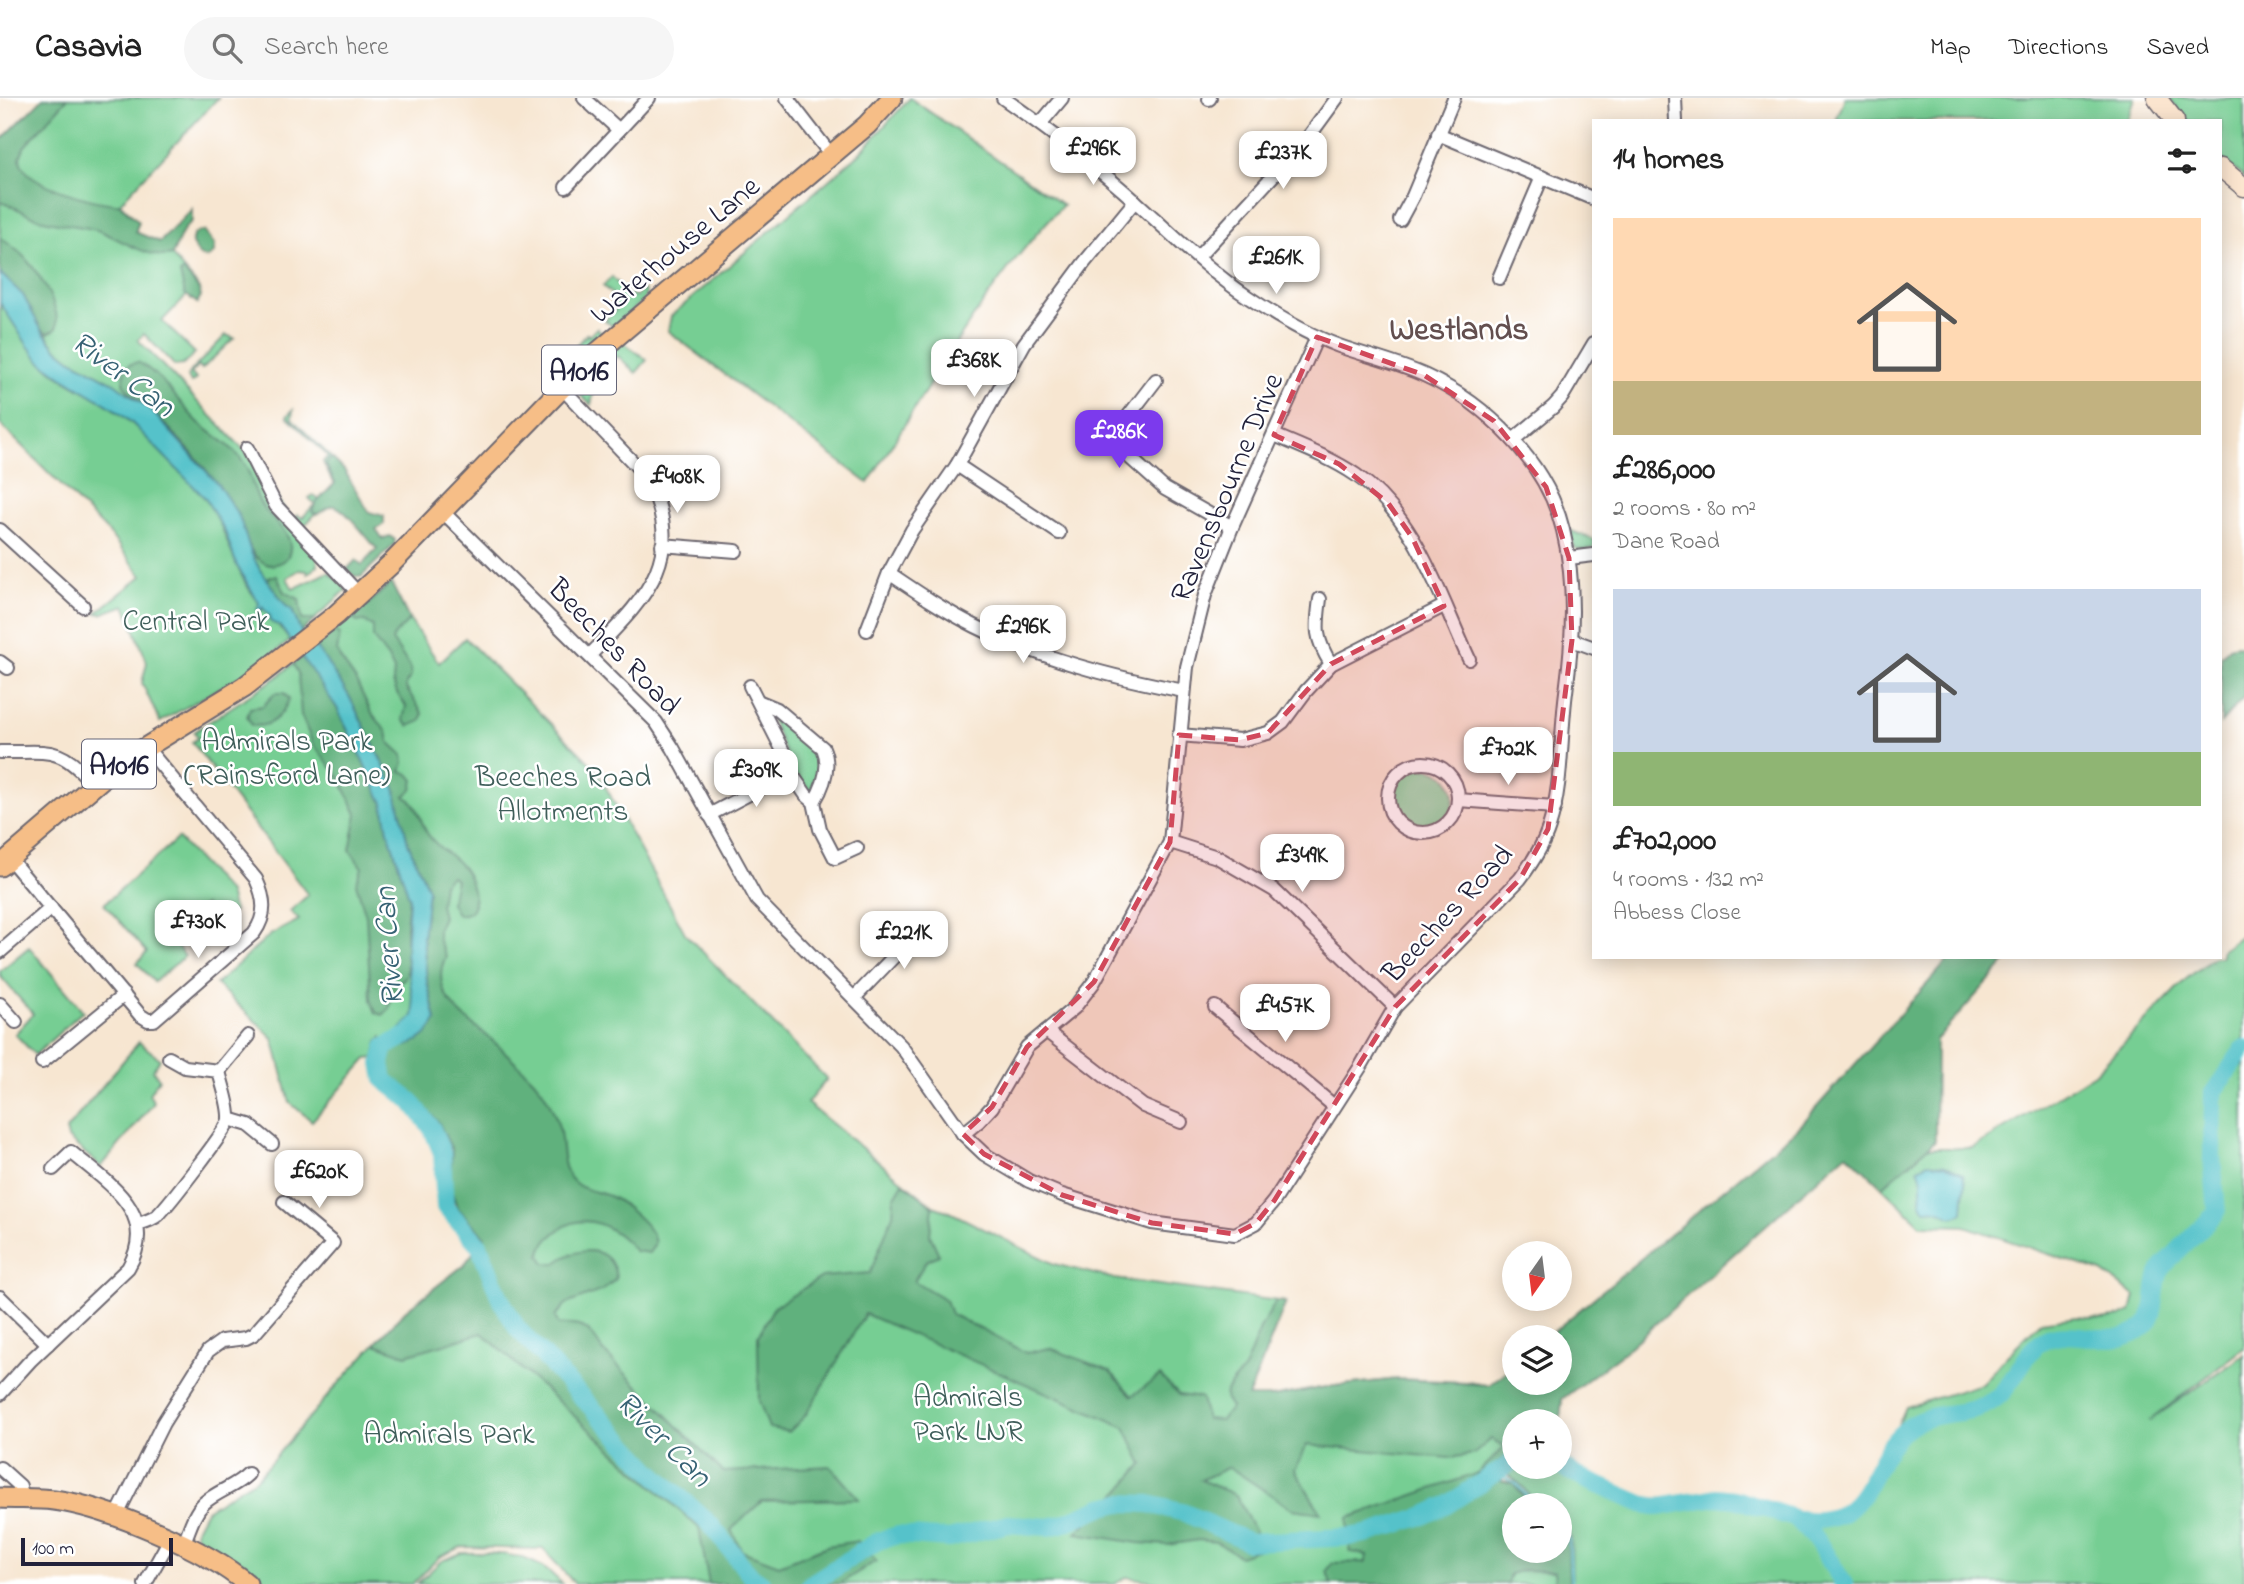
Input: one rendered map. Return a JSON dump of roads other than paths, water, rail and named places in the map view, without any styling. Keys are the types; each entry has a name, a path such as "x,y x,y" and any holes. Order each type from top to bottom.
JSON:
{"main road":[{"name":"Waterhouse Lane","path":"146,747 278,664 320,629 359,594 561,387 621,332 867,125 892,98"},
{"name":"A1016","path":"5,862 93,784 146,747"},
{"path":"0,1498 54,1500 116,1517 214,1560 247,1584"}],"street":[{"path":"584,98 619,130"},
{"path":"566,187 649,98"},
{"path":"787,98 809,130 831,155"},
{"name":"Beeches Road","path":"442,510 645,710 660,729 757,900 911,1059 963,1134 984,1154 1029,1181 1062,1195 1152,1223 1235,1234 1256,1223 1275,1201 1361,1066 1395,1007 1520,879 1541,846 1555,807 1573,640 1569,558 1562,526 1546,487 1513,440 1479,407 1443,384 1409,368 1317,337 1246,296 1135,201 1040,124 1003,98"},
{"path":"1040,124 1062,98"},
{"path":"1198,257 1307,139 1336,98"},
{"path":"1400,220 1413,196 1454,98"},
{"path":"1675,98 1676,119"},
{"path":"2157,98 2173,119"},
{"path":"1438,134 1592,198"},
{"path":"2222,169 2244,187"},
{"path":"1499,278 1542,177"},
{"path":"867,630 889,573 912,530 957,465 1024,344 1084,263 1135,201"},
{"name":"Ravensbourne Drive","path":"963,1134 992,1107 1027,1047 1074,1008 1094,982 1170,842 1184,691 1192,642 1205,595 1232,527 1317,337"},
{"path":"1513,440 1562,397 1592,345"},
{"path":"1110,440 1156,380"},
{"path":"561,387 647,477 655,492 660,512 662,545 655,576 642,600 590,655"},
{"path":"1098,431 1165,489 1232,527"},
{"path":"1274,435 1339,464 1358,476 1388,503 1412,537 1469,659"},
{"path":"247,448 276,506 359,594"},
{"path":"957,465 1059,533"},
{"path":"0,530 83,606"},
{"path":"662,545 736,551"},
{"path":"1569,558 1592,555"},
{"path":"889,573 957,616 1029,649 1123,679 1184,691"},
{"path":"1320,599 1316,626 1320,646 1331,664"},
{"path":"1180,735 1240,740 1268,733 1283,722 1331,664 1444,606"},
{"path":"1316,626 1330,619"},
{"path":"1573,640 1592,647"},
{"path":"750,686 786,757 787,774"},
{"path":"760,702 777,709 812,737 826,755 827,767 820,792 814,802"},
{"path":"5,862 51,908 144,1019 154,1020 246,941 259,926 264,914 256,879 146,747"},
{"path":"0,752 57,753 77,765 93,784"},
{"path":"1424,763 1445,770 1457,788 1458,800 1450,821 1429,832 1418,832 1397,821 1388,799 1395,778 1413,764 1424,763"},
{"path":"709,814 787,774"},
{"path":"787,774 795,779 814,802 820,829 835,858 857,848"},
{"path":"1458,800 1555,807"},
{"path":"1170,842 1217,857 1274,890 1395,1007"},
{"path":"0,952 51,908"},
{"path":"854,998 929,920"},
{"path":"41,1062 124,995"},
{"path":"0,1004 16,1022"},
{"path":"1214,1007 1334,1106"},
{"path":"1046,1031 1143,1106 1181,1122"},
{"path":"219,1071 248,1036"},
{"path":"169,1058 185,1067 219,1071"},
{"path":"138,1224 155,1217 185,1184 229,1119 219,1071"},
{"path":"229,1119 249,1125 272,1144"},
{"path":"0,1394 128,1268 135,1257 138,1224 125,1200 71,1152 53,1168"},
{"path":"116,1517 163,1423 208,1351 222,1341 246,1338 261,1328 332,1243 284,1202"},
{"path":"0,1297 48,1344"},
{"path":"0,1468 20,1486 22,1499"},
{"path":"145,1584 204,1503 247,1474"}],"water":[{"path":"0,273 23,295 41,329 56,348 70,359 114,383 151,410 217,483 239,516 260,570 286,606 292,610 301,632 322,655 349,696 395,788 408,843 428,889 423,938 427,981 436,1020 428,1033 416,1042 407,1046 401,1029 413,1016 414,1010 406,954 409,897 388,831 383,803 337,708 280,626 271,622 270,616 262,607 261,611 257,610 259,603 237,566 225,532 205,498 132,423 40,361 0,303"},
{"path":"1928,1163 1945,1165 1963,1174 1963,1212 1951,1217 1937,1210 1925,1210 1920,1201 1922,1181 1918,1168"}],"waterway":[{"name":"River Can","path":"421,1022 408,1035 385,1047 381,1063 384,1080 411,1101 432,1129 442,1153 445,1207 479,1245 500,1298 517,1328 651,1471 710,1524 750,1575 763,1584"},
{"path":"1797,1519 1823,1520 1842,1514 1856,1503 1895,1439 1910,1426 1930,1417 1975,1409 1995,1399 2042,1341 2062,1335 2121,1338 2133,1335 2148,1323 2162,1269 2217,1212 2212,1157 2213,1093 2244,1048"},
{"name":"River Can","path":"810,1584 878,1541 898,1535 949,1539 1008,1524 1048,1527 1102,1507 1121,1503 1149,1504 1185,1513 1249,1542 1349,1537 1371,1533 1423,1516 1447,1505 1502,1469"},
{"name":"River Can","path":"1572,1472 1642,1504 1659,1507 1716,1497 1735,1499 1797,1519 1818,1542 1844,1584"},
{"path":"1497,1473 1516,1483 1524,1493"},
{"path":"1570,1563 1571,1584"}],"district":[{"name":"Westlands","path":"1459,328"}],"park label":[{"name":"Central Park","path":"196,620"},
{"name":"Admirals Park (Rainsford Lane)","path":"287,757"},
{"name":"Beeches Road Allotments","path":"563,793"},
{"name":"Admirals Park LNR","path":"968,1413"},
{"name":"Admirals Park","path":"449,1433"}]}
